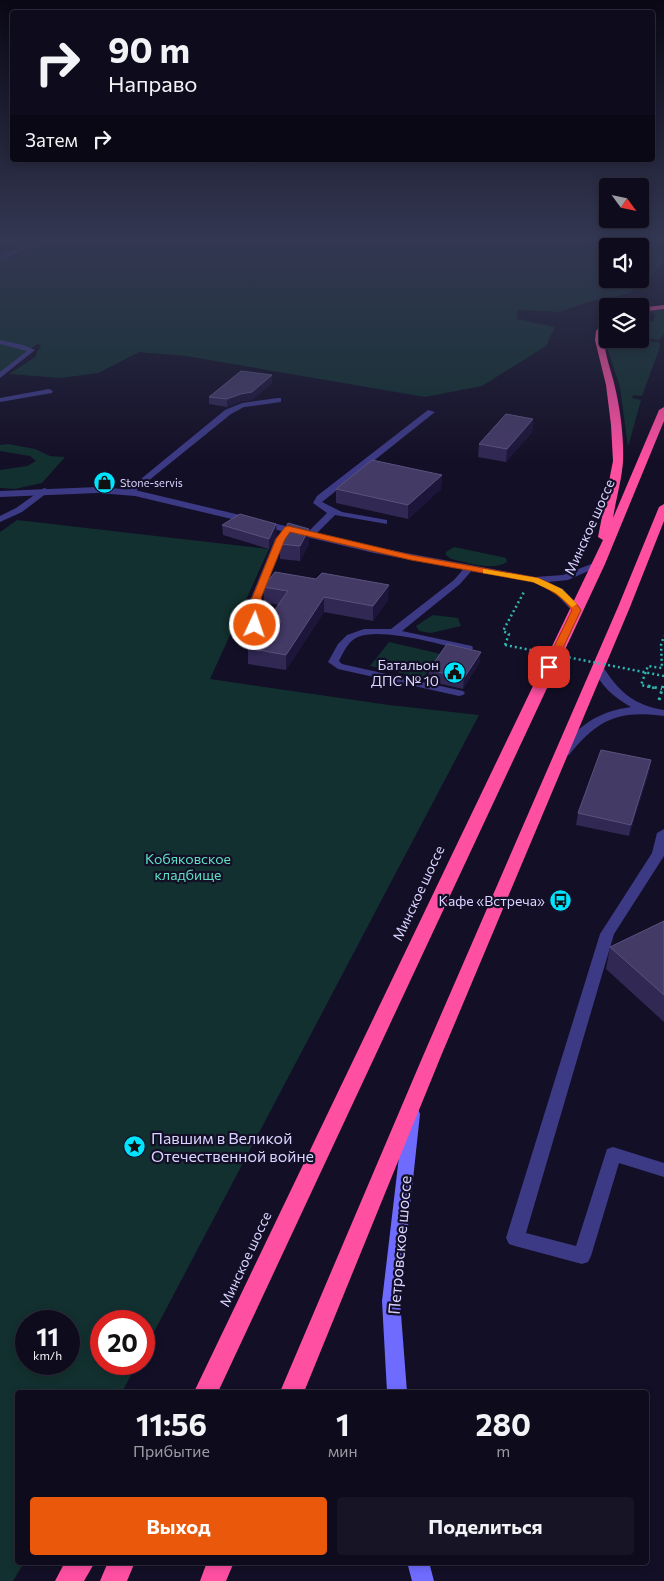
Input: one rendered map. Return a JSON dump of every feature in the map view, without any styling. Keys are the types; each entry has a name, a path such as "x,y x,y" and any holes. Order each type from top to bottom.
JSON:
{"highway":[{"path":"600,561 618,460 612,401 601,348"},
{"name":"Минское шоссе","path":"207,1390 600,561 664,410"},
{"path":"293,1390 414,1098 653,538 664,507"},
{"path":"653,538 664,522"},
{"path":"68,1581 80,1565"},
{"path":"113,1581 121,1565"},
{"path":"213,1581 220,1565"}],"main road":[{"name":"Петровское шоссе","path":"397,1390 390,1301 414,1098"},
{"path":"419,1565 423,1581"}],"street":[{"path":"0,342 32,350 0,376"},
{"path":"0,400 49,391"},
{"path":"130,492 228,412 242,405 278,400"},
{"path":"384,522 333,512 321,507 317,503 320,498 431,412"},
{"path":"0,494 98,490 130,492 383,552 535,580 565,578 600,561"},
{"path":"0,519 19,510 44,491"},
{"path":"310,534 333,512"},
{"path":"255,625 258,609 256,598 280,539 288,529"},
{"path":"393,633 457,582 469,568"},
{"path":"535,580 559,591 577,610"},
{"path":"459,692 334,664 333,662 352,635 376,631 468,648"},
{"path":"598,667 602,676 616,692 626,700 647,710"},
{"path":"559,760 576,737 597,719 624,711 647,710 664,713"},
{"path":"664,833 661,854 607,934 515,1238 582,1256 613,1154 664,1170"}],"path":[{"path":"520,587 526,588 504,631 509,634 505,645 664,676"},
{"path":"664,636 661,645 662,668 648,666 640,685 662,689 664,684"}],"green space":[{"path":"0,314 518,314 517,319 555,327 546,346 482,386 425,397 186,356 139,352 98,373 61,378 9,374 35,357 41,345 37,344 0,373"},
{"path":"653,314 664,314 664,334 659,340 649,339 649,321 653,321 655,316"},
{"path":"649,341 659,342 660,347 642,396 633,395 632,398 641,400 628,447 620,387 607,348 649,348"},
{"path":"8,444 35,449 50,456 65,457 42,483 15,489 0,488 0,470 27,466 36,461 30,456 0,451 0,445"},
{"name":"Кобяковское кладбище","path":"17,520 269,549 210,679 389,705 479,715 155,1330 155,1310 90,1310 90,1375 131,1375 123,1390 15,1390 15,1565 23,1565 13,1581 0,1581 0,532"},
{"path":"454,547 506,558 507,562 501,565 487,566 451,559 446,555 446,552"},
{"path":"433,615 458,618 461,626 431,633 419,631 416,626"},
{"path":"389,642 441,654 423,678 370,666"}],"building":[{"path":"241,371 272,375 252,392 227,399 209,397"},
{"path":"506,414 533,419 507,449 479,444"},
{"path":"372,460 442,475 408,505 336,489"},
{"path":"240,514 276,524 269,539 222,525"},
{"path":"288,523 309,529 300,546 280,544"},
{"path":"275,572 316,579 322,573 389,585 373,606 324,597 286,655 248,648 288,591 263,587"},
{"path":"447,644 481,652 464,678 429,670"},
{"path":"601,750 651,760 631,825 578,813"},
{"path":"664,921 664,995 610,947"}],"slow traffic":[{"path":"486,571 535,580 559,591 572,604"}],"place":[{"name":"Stone-servis","path":"104,482"},
{"name":"Батальон ДПС № 10","path":"455,672"},
{"name":"Кафе «Встреча»","path":"561,900"},
{"name":"Павшим в Великой Отечественной войне","path":"135,1146"}],"route":[{"path":"255,625 258,609 256,598 280,539 288,529 374,550 535,580 553,587 569,600 577,610 549,667"}]}
